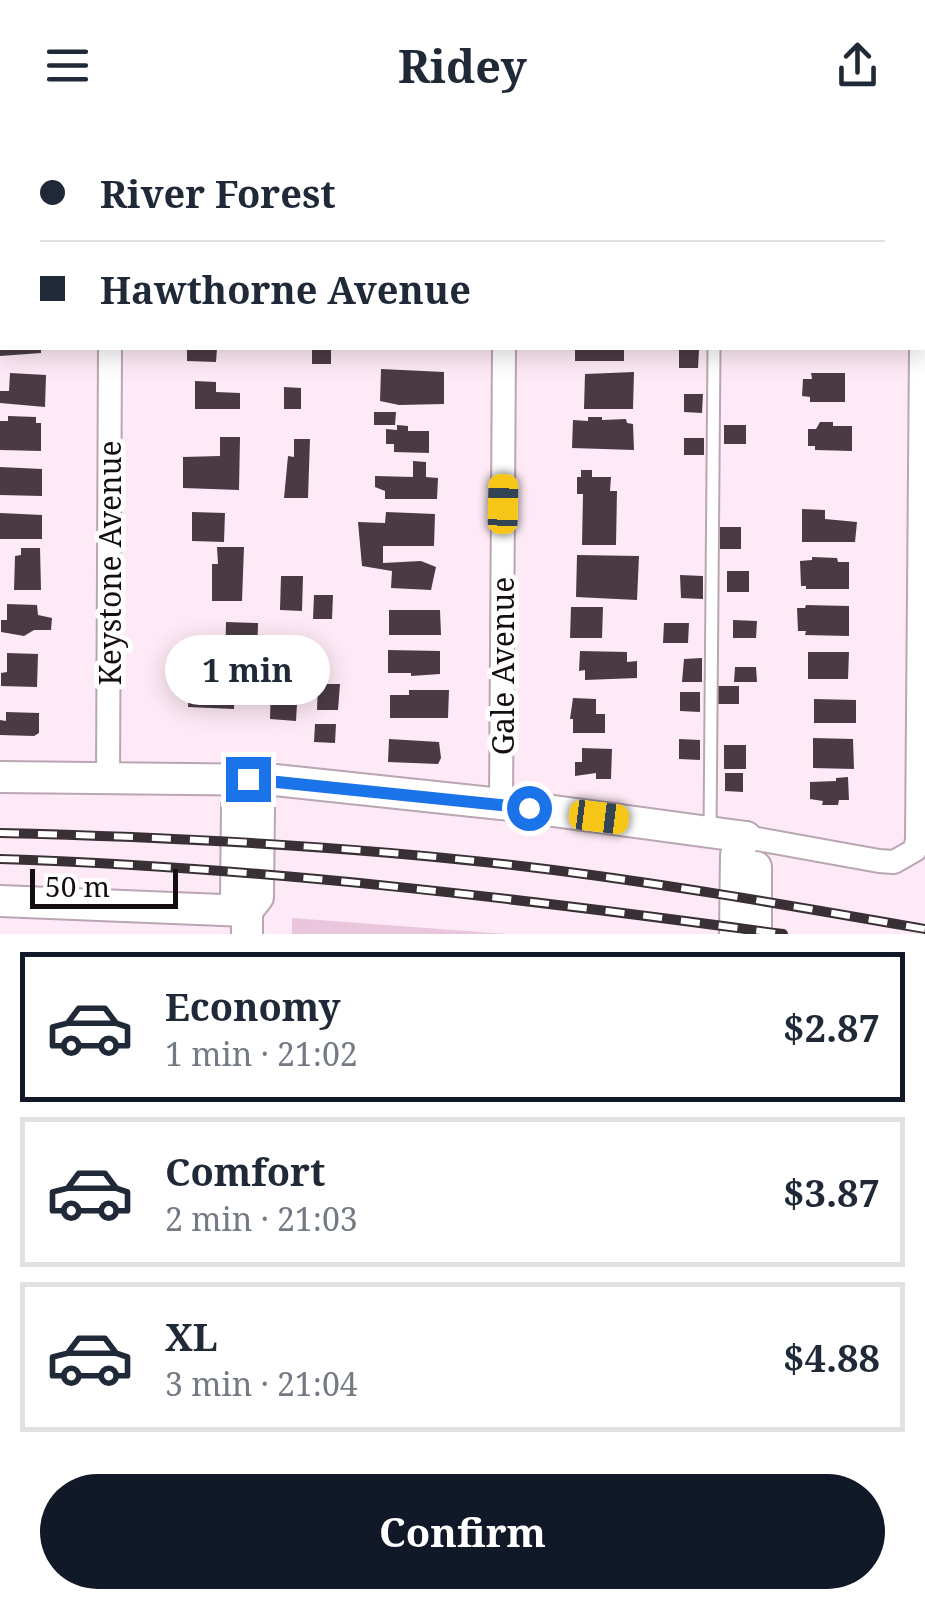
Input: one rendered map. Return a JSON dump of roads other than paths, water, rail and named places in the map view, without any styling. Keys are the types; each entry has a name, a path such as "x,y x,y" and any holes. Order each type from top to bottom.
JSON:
{"street":[{"name":"Keystone Avenue","path":"108,779 110,350"},
{"name":"Gale Avenue","path":"500,804 504,350"},
{"path":"0,777 248,779 500,804 746,837 880,861 904,858 915,850 918,839 921,350"},
{"path":"0,901 247,922 236,897 237,806 248,779"},
{"path":"735,934 736,855 746,837"},
{"path":"746,837 756,858 756,934"}],"lane":[{"path":"710,832 714,350"}],"railway":[{"path":"0,833 397,853 579,873 925,929"},
{"path":"0,859 197,869 393,886 783,934"}]}
